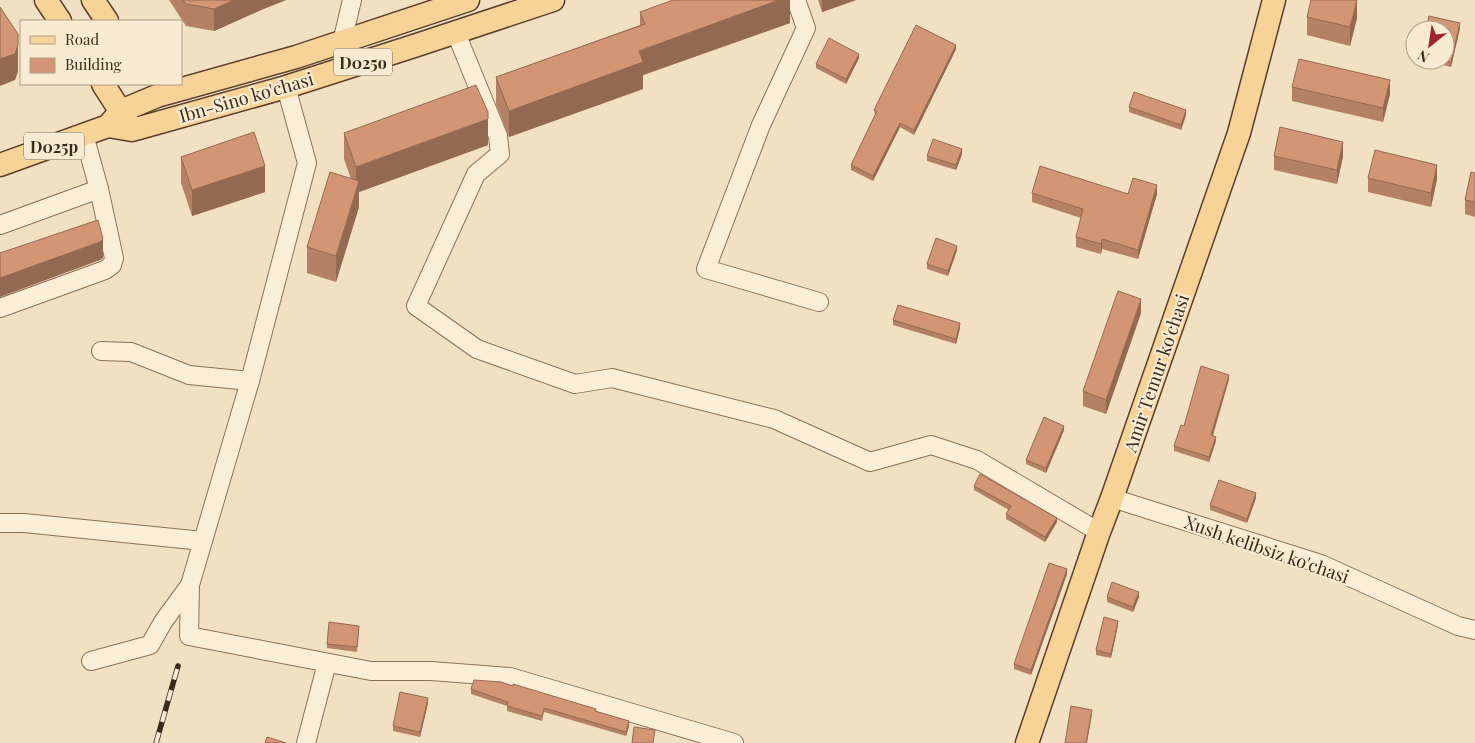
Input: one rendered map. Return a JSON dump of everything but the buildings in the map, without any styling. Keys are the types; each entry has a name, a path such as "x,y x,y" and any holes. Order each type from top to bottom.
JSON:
{"main road":[{"path":"46,0 59,20"},
{"path":"93,0 106,20"},
{"name":"Ibn-Sino ko'chasi","path":"182,83 296,57 468,0"},
{"name":"Ibn-Sino ko'chasi","path":"0,165 120,122 172,119 286,87 553,0"},
{"name":"Amir Temur ko'chasi","path":"1027,743 1239,133 1274,0"},
{"path":"103,85 120,122"},
{"name":"Ibn-Sino ko'chasi","path":"120,122 153,90 175,85"},
{"path":"153,90 172,119"}],"street":[{"path":"342,42 352,0"},
{"path":"796,0 806,28 761,125 706,269 819,302"},
{"path":"456,33 498,136 500,154 476,174 416,306 476,349 575,384 612,378 774,419 870,462 931,445 977,460 1099,532"},
{"path":"286,87 307,163 250,381 190,585 189,636 371,671 431,671 510,677 734,743"},
{"path":"0,308 106,270 112,265 114,258 99,189 84,135"},
{"path":"0,224 99,189"},
{"path":"101,351 131,352 189,374 250,381"},
{"name":"Xush kelibsiz ko'chasi","path":"1112,498 1321,564 1458,626 1475,630"},
{"path":"0,523 24,523 203,541"},
{"path":"91,661 150,645 163,622 190,585"},
{"path":"306,743 327,663"}],"railway":[{"path":"156,743 178,666"}]}
